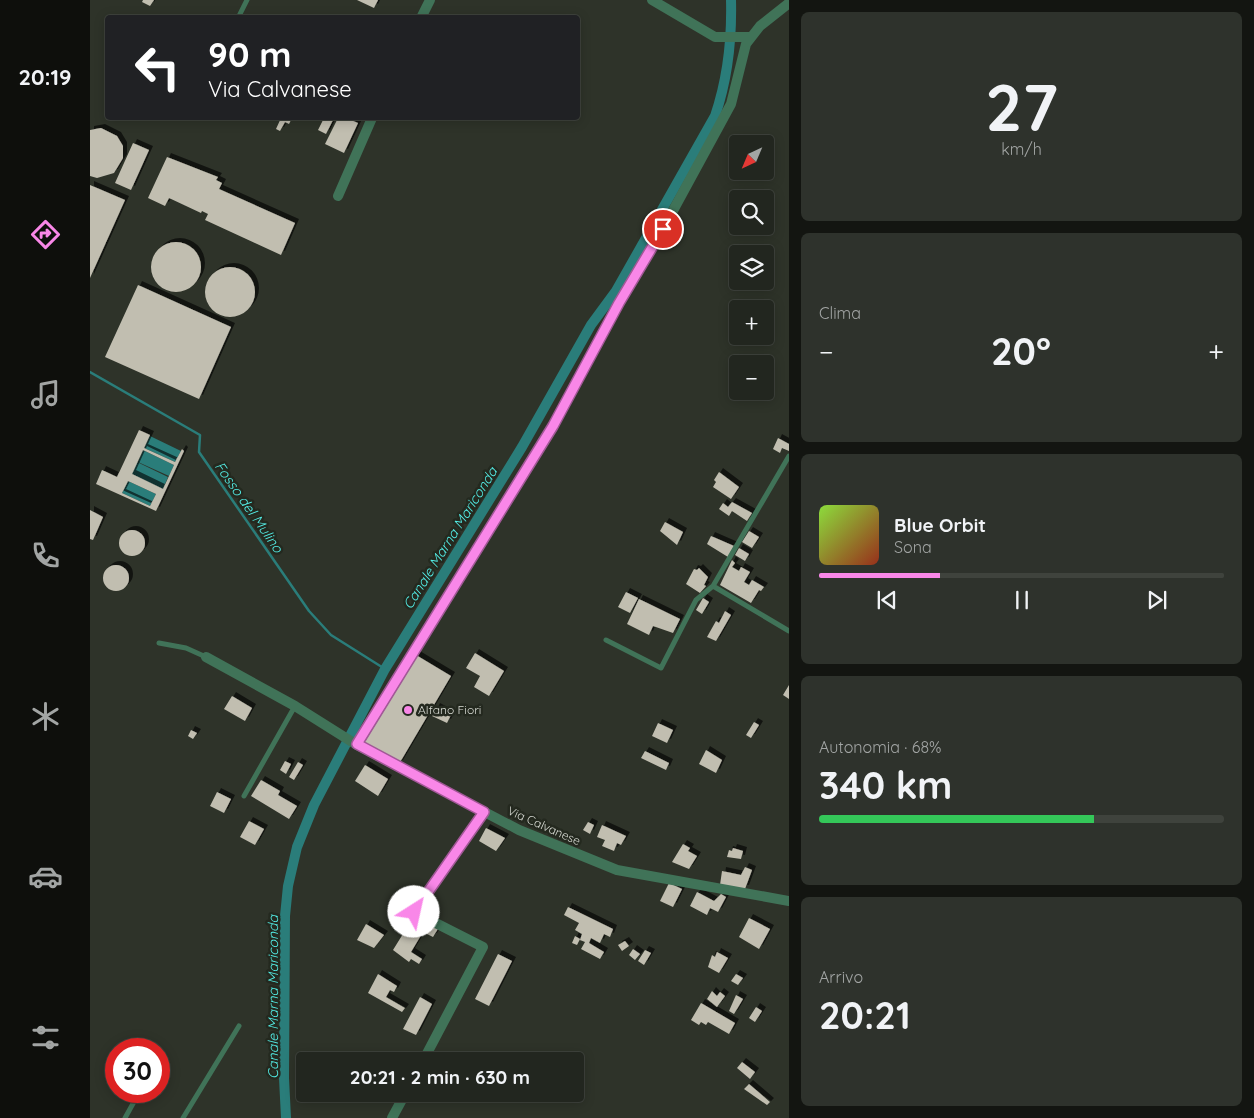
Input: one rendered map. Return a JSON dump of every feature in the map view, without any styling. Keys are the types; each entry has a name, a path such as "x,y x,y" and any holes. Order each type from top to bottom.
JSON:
{"street":[{"path":"422,15 430,0"},
{"path":"652,0 715,37 746,36 789,2"},
{"path":"356,744 553,426 619,303 663,229 731,104 746,44 746,36"},
{"path":"338,196 371,120"},
{"name":"Via Calvanese","path":"206,657 295,706 356,744 519,830 617,870 789,901"},
{"path":"428,1052 482,947 414,912 484,812"},
{"path":"392,1118 401,1102"}],"lane":[{"path":"240,15 247,0"},
{"path":"606,640 661,668 696,600 713,586 789,456"},
{"path":"713,586 789,630"},
{"path":"159,643 186,648 206,657"},
{"path":"244,796 295,706"},
{"path":"183,1118 239,1026"},
{"path":"125,1118 133,1103"}],"water":[{"path":"150,436 181,451 175,462 144,448"},
{"path":"143,450 174,465 169,476 138,462"},
{"path":"137,462 168,477 163,489 132,474"},
{"path":"128,481 156,494 150,506 122,493"}],"building":[{"path":"143,0 154,0 150,6 142,2"},
{"path":"357,0 378,0 374,8"},
{"path":"280,120 291,120 289,124 285,122 280,131 276,129"},
{"path":"323,120 333,120 326,134 318,130"},
{"path":"337,120 351,120 358,123 344,153 325,144"},
{"path":"101,128 117,136 123,146 123,158 114,173 97,178 90,176 90,130"},
{"path":"133,143 149,150 131,190 115,183"},
{"path":"167,157 218,177 216,180 222,183 219,189 295,223 281,255 205,220 208,214 202,211 201,213 169,198 165,206 148,198"},
{"path":"90,185 125,200 90,278"},
{"path":"176,242 190,246 197,253 201,267 197,281 190,288 176,292 162,288 155,281 151,267 155,253 162,246"},
{"path":"230,267 244,271 251,278 255,292 251,306 244,313 230,317 216,313 209,306 205,292 209,278 216,271"},
{"path":"138,285 231,327 199,399 105,357"},
{"path":"139,430 150,435 144,448 175,462 182,449 184,451 156,511 96,484 102,470 117,477","holes":["143,450 174,465 163,489 132,474","128,481 156,494 150,506 122,493"]},
{"path":"778,438 789,444 789,451 782,448 780,453 773,449"},
{"path":"719,472 739,487 731,499 713,487 716,482 714,480"},
{"path":"732,502 752,513 747,521 732,511 729,516 719,509 723,503 728,507"},
{"path":"90,510 103,517 93,540 90,539"},
{"path":"665,522 683,532 677,545 660,531"},
{"path":"132,530 141,534 145,543 141,552 132,556 123,552 119,543 123,534"},
{"path":"749,531 759,537 752,548 742,542"},
{"path":"711,536 734,546 728,557 707,544"},
{"path":"739,548 749,554 745,561 735,555"},
{"path":"732,560 735,563 732,567 739,571 741,567 750,572 744,582 749,585 752,580 764,587 761,591 759,590 751,603 720,585"},
{"path":"116,565 125,569 129,578 125,587 116,591 107,587 103,578 107,569"},
{"path":"699,568 708,577 704,585 706,586 700,593 686,584 694,569 697,570"},
{"path":"626,592 638,598 630,613 618,607"},
{"path":"703,598 709,602 702,614 696,610"},
{"path":"639,599 680,619 673,633 653,626 649,635 627,624"},
{"path":"725,611 731,615 716,641 707,637 716,621 719,623"},
{"path":"475,653 504,671 489,696 474,687 480,676 466,668"},
{"name":"Alfano Fiori","path":"416,655 451,676 399,764 364,743"},
{"path":"789,685 789,699 783,695"},
{"path":"232,696 252,708 245,721 224,709"},
{"path":"436,707 451,715 447,723 432,716"},
{"path":"754,722 759,725 751,738 746,735"},
{"path":"658,723 673,730 667,743 652,736"},
{"path":"191,730 197,733 193,739 188,736"},
{"path":"706,750 722,760 716,773 699,764"},
{"path":"645,751 669,763 666,770 641,758"},
{"path":"285,761 291,764 286,774 280,770"},
{"path":"298,762 303,765 294,780 289,777"},
{"path":"365,765 388,779 378,796 355,781"},
{"path":"261,780 280,791 278,795 297,806 289,819 251,796"},
{"path":"217,792 231,799 224,813 210,806"},
{"path":"249,821 264,829 255,845 240,837"},
{"path":"588,822 594,825 590,834 583,830"},
{"path":"602,825 626,836 621,845 617,843 614,851 602,846 605,840 597,837"},
{"path":"486,828 505,838 496,851 479,841"},
{"path":"683,844 690,848 688,851 697,856 689,869 672,862"},
{"path":"733,848 743,851 741,859 727,857 729,850 732,851"},
{"path":"745,867 752,870 745,889 720,885 722,871 741,875"},
{"path":"669,883 682,889 673,907 660,901"},
{"path":"697,892 714,901 721,894 726,897 718,912 710,908 707,915 690,906"},
{"path":"568,907 613,929 610,937 604,934 600,943 591,938 589,943 604,952 600,959 581,949 585,942 580,940 582,934 575,930 579,923 564,915"},
{"path":"749,918 770,929 759,949 739,937"},
{"path":"431,923 439,927 433,937 425,933"},
{"path":"366,924 384,935 374,948 357,940"},
{"path":"406,929 420,937 411,952 422,959 419,964 411,959 409,962 393,950"},
{"path":"575,936 580,939 577,945 572,943"},
{"path":"625,941 629,946 622,951 618,945"},
{"path":"633,949 640,954 635,960 629,955"},
{"path":"645,950 651,953 644,965 638,961"},
{"path":"717,952 728,958 719,973 708,967 712,955 715,957"},
{"path":"498,954 512,961 489,1006 475,999"},
{"path":"378,974 397,986 394,992 390,990 386,997 405,1008 402,1012 368,993"},
{"path":"736,974 743,978 738,985 731,981"},
{"path":"712,991 717,996 720,992 725,996 717,1007 707,999"},
{"path":"736,995 743,999 734,1014 729,1011"},
{"path":"420,997 432,1004 416,1035 403,1029"},
{"path":"701,1003 735,1023 729,1034 708,1022 706,1025 701,1022 699,1025 691,1020"},
{"path":"756,1007 762,1011 755,1022 749,1018"},
{"path":"742,1062 755,1072 750,1079 737,1068"},
{"path":"749,1084 770,1102 767,1105 744,1089"}],"waterway":[{"name":"Canale Marna Mariconda","path":"286,1118 284,1078 285,916 288,886 297,847 314,805 385,669 522,447 591,325 616,291 715,116 723,88 728,59 731,30 731,0"},
{"name":"Fosso del Mulino","path":"90,372 200,435 199,452 309,611 331,635 385,669"}],"place":[{"name":"Alfano Fiori","path":"408,710"}],"route":[{"path":"414,912 484,812 357,744 553,426 619,303 663,229"}]}
